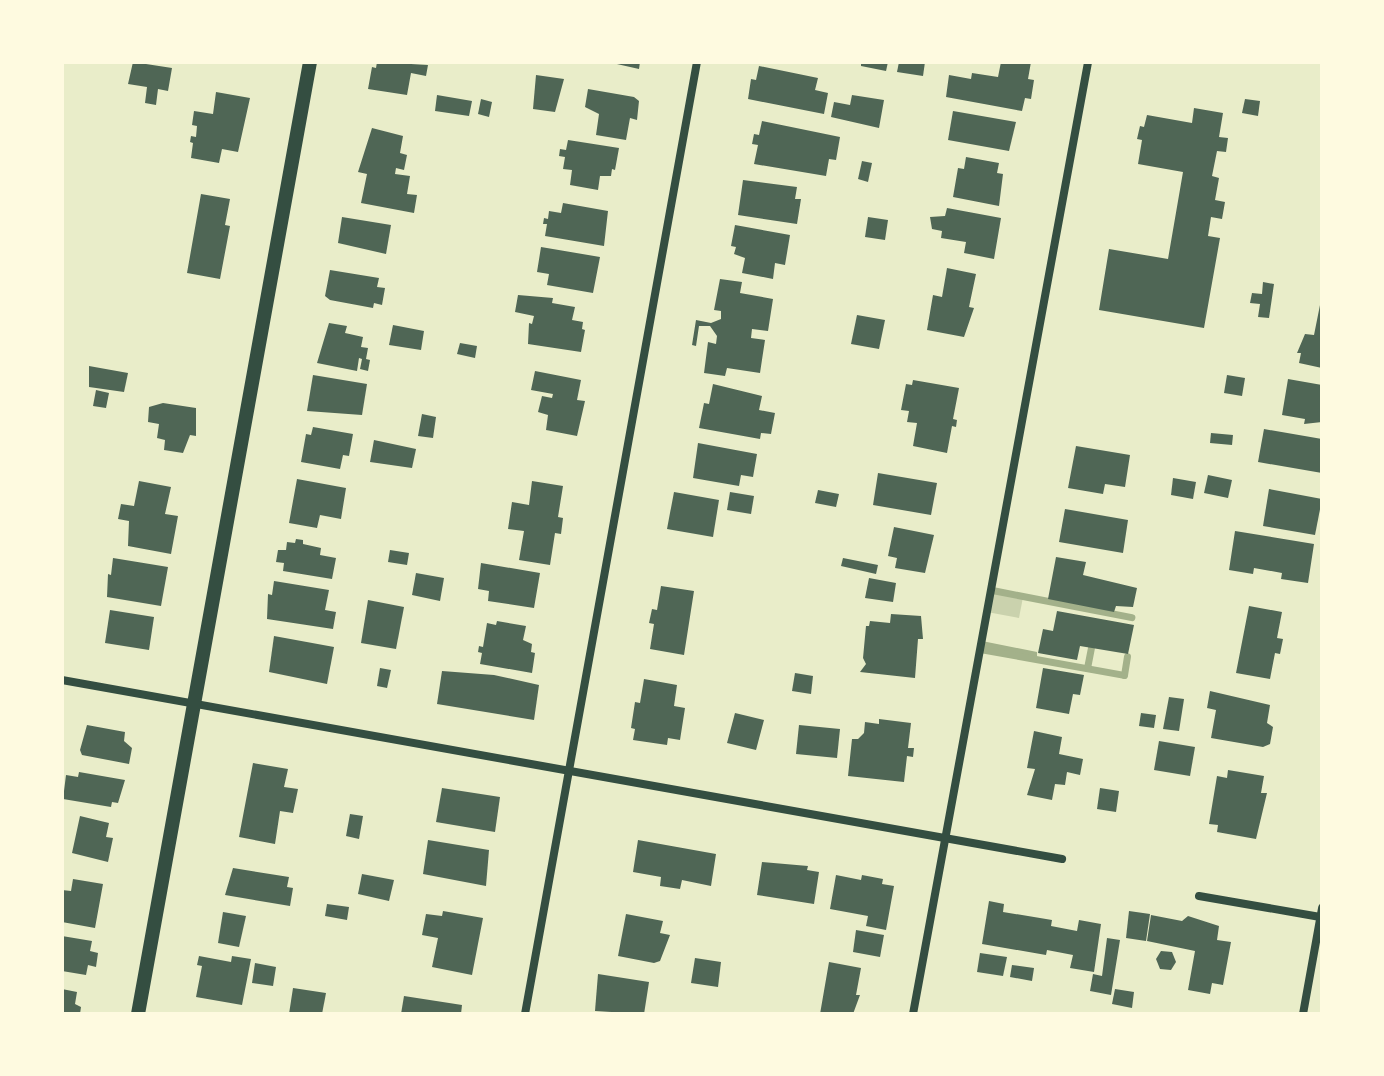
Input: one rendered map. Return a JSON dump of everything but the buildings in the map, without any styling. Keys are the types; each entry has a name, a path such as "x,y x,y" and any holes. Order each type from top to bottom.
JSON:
{"street":[{"path":"138,1014 310,62"},
{"path":"525,1014 697,62"},
{"path":"913,1014 1088,62"},
{"path":"62,680 1062,859"},
{"path":"1199,896 1321,912 1303,1014"}],"shaded area":[{"path":"991,591 1023,597 1019,618 987,612"},
{"path":"982,641 1037,652 1037,657 981,647"}],"waterway":[{"path":"992,590 1131,617"},
{"path":"1087,668 1091,648"},
{"path":"980,649 1124,675 1127,656"}]}
